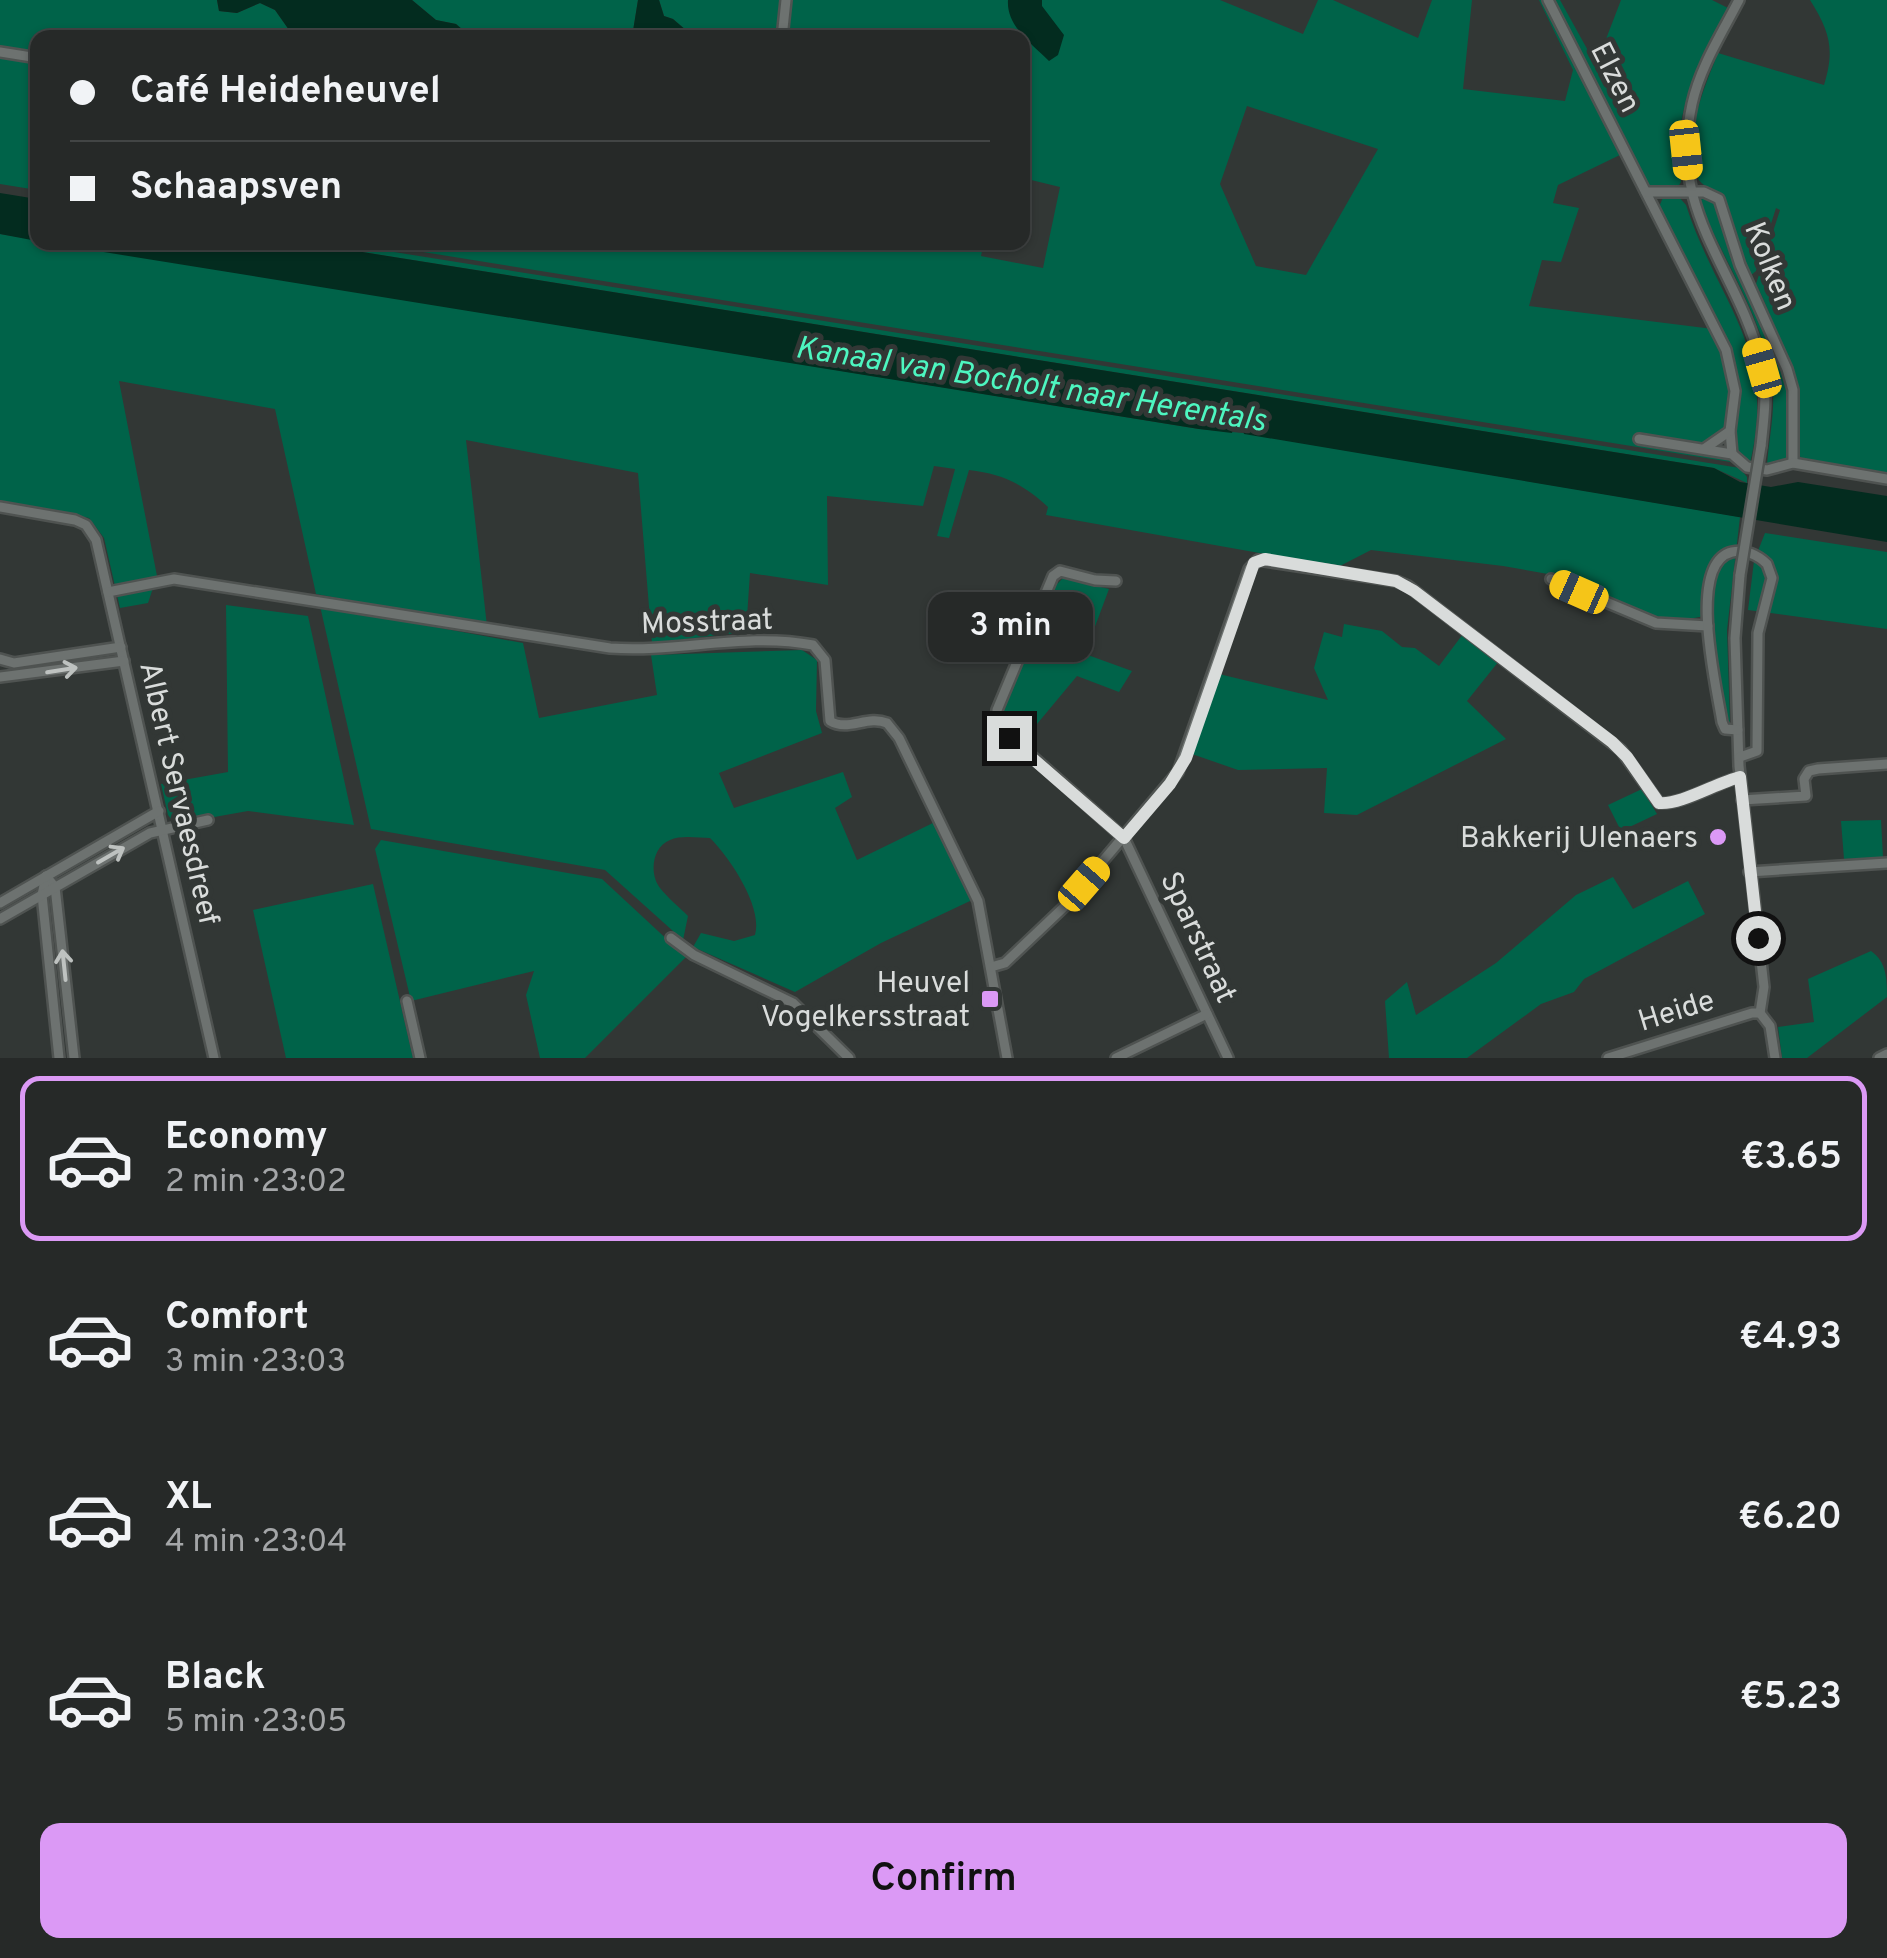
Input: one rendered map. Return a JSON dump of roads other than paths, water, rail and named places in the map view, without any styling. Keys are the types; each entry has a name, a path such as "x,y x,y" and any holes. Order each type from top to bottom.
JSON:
{"street":[{"path":"783,30 786,0"},
{"name":"Elzen","path":"1548,0 1726,350 1736,401 1730,430 1732,454"},
{"path":"1739,0 1699,77 1686,150 1698,219 1754,336 1766,403 1740,576 1735,638 1740,777 1764,987 1760,1014 1768,1022 1774,1058"},
{"path":"0,52 30,57"},
{"path":"1646,192 1690,190"},
{"name":"Kolken","path":"1690,190 1719,200 1740,265 1787,368 1792,390 1793,463"},
{"path":"1704,449 1730,430"},
{"path":"1640,439 1732,454 1747,467 1767,470 1793,463 1887,479"},
{"name":"Albert Servaesdreef","path":"0,507 76,520 90,529 96,540 214,1058"},
{"path":"1738,730 1725,730 1713,676 1709,577 1714,565 1728,552 1743,551 1768,564 1772,578 1758,634 1756,750 1740,757"},
{"path":"991,967 1006,963 1050,920 1170,784 1186,758 1249,569 1258,560 1408,586 1620,750 1659,803 1672,802 1740,777"},
{"path":"1116,581 1060,572 1053,576 996,716 1004,734 1124,838"},
{"name":"Mosstraat","path":"108,592 174,579 610,648 751,640 813,646 825,660 830,722 843,726 880,720 898,738 973,886 1007,1058"},
{"path":"1551,579 1656,623 1708,626"},
{"path":"0,662 121,647"},
{"path":"0,677 124,660"},
{"path":"1742,800 1806,796 1804,779 1808,771 1818,768 1887,764"},
{"path":"0,903 159,811"},
{"path":"0,919 150,833 208,820"},
{"name":"Sparstraat","path":"1124,838 1228,1058"},
{"path":"1749,872 1887,863"},
{"path":"46,876 56,888 74,1058"},
{"path":"46,876 42,895 59,1058"},
{"path":"671,938 694,955 793,1003 849,1058"},
{"path":"407,1001 420,1058"},
{"name":"Heide","path":"1608,1058 1752,1013 1760,1014"},
{"path":"1116,1058 1207,1014"},
{"path":"1879,1058 1887,1054"}],"water":[{"path":"217,0 412,0 436,20 456,24 463,30 289,30 275,10 260,3 237,13 219,11"},
{"path":"638,0 659,0 664,16 686,30 633,30"},
{"path":"1008,0 1042,0 1042,6 1064,35 1058,55 1049,61 1030,43 1030,30 1018,30"},
{"path":"0,193 30,198 30,240 0,234"},
{"name":"Kanaal van Bocholt naar Herentals","path":"91,250 350,250 1714,468 1740,482 1771,487 1798,482 1887,496 1887,542 1244,434 1243,429 1233,428 1232,433"}],"place":[{"name":"Bakkerij Ulenaers","path":"1718,837"},
{"name":"Heuvel Vogelkersstraat","path":"990,999"}]}
